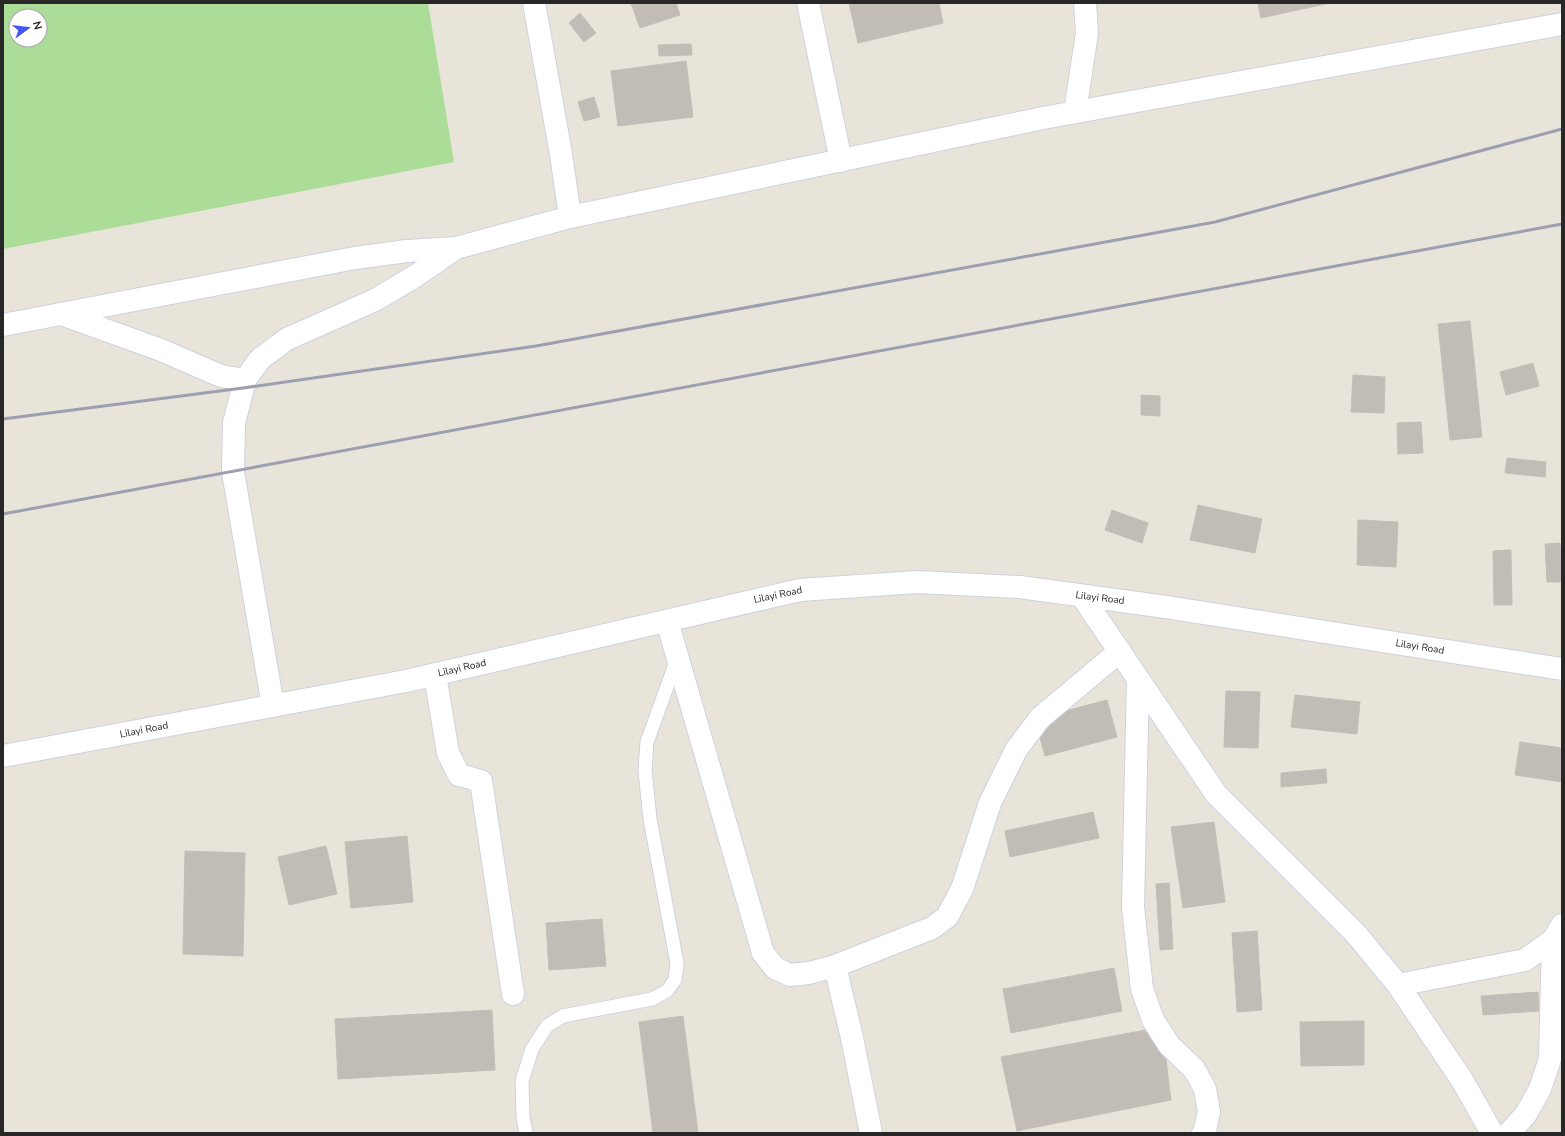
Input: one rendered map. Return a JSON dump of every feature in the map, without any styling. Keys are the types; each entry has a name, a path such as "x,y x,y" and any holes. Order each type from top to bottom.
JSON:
{"street":[{"path":"534,3 561,154 570,217"},
{"path":"808,3 841,161"},
{"path":"1075,112 1088,33 1085,3"},
{"path":"3,325 356,258 407,251 456,248 570,217 1075,112 1562,24"},
{"path":"273,706 232,472 234,423 245,380 260,359 287,339 375,300 417,275 456,248"},
{"path":"59,314 161,350 221,376 245,380"},
{"name":"Lilayi Road","path":"3,756 406,682 800,590 917,582 1020,587 1166,607 1562,669"},
{"path":"1082,596 1216,794 1356,934 1398,985 1462,1080 1492,1133"},
{"path":"667,621 763,953 774,968 790,975 809,973 834,966 932,928 948,917 962,889 990,803 1016,750 1040,718 1120,651"},
{"path":"435,675 448,753 459,775 481,781 513,994"},
{"path":"1138,678 1133,907 1142,989 1153,1020 1169,1045 1194,1069 1205,1089 1209,1112 1203,1133"},
{"path":"1398,985 1525,960 1558,932"},
{"path":"1509,1133 1526,1114 1540,1090 1550,1059 1558,932"},
{"path":"834,966 853,1045 871,1133"}],"lane":[{"path":"526,1133 522,1117 522,1081 532,1049 546,1026 563,1016 652,999 667,991 675,980 677,962 650,819 645,770 647,742 677,657"}],"green space":[{"path":"3,3 428,3 454,162 3,249"}],"building":[{"path":"631,3 676,3 680,15 640,28"},
{"path":"849,3 939,3 943,23 858,43"},
{"path":"1258,3 1330,3 1261,18"},
{"path":"580,13 596,33 584,42 569,23"},
{"path":"691,44 692,55 659,56 658,45"},
{"path":"686,61 693,117 618,126 611,71"},
{"path":"594,97 600,117 584,121 578,102"},
{"path":"1470,321 1482,437 1450,440 1438,324"},
{"path":"1533,363 1539,386 1506,395 1500,372"},
{"path":"1353,375 1385,377 1384,413 1351,412"},
{"path":"1141,395 1160,396 1160,416 1141,415"},
{"path":"1421,422 1423,453 1398,454 1397,423"},
{"path":"1507,458 1546,462 1545,477 1505,473"},
{"path":"1198,505 1262,519 1255,553 1190,540"},
{"path":"1112,510 1148,523 1142,543 1105,530"},
{"path":"1358,520 1398,522 1396,567 1357,565"},
{"path":"1560,543 1562,582 1547,582 1545,544"},
{"path":"1511,550 1512,605 1494,605 1493,551"},
{"path":"1226,691 1260,692 1258,748 1224,747"},
{"path":"1295,695 1360,702 1357,734 1291,727"},
{"path":"1107,700 1117,737 1045,756 1035,719"},
{"path":"1520,742 1562,748 1562,782 1515,775"},
{"path":"1326,769 1327,783 1281,787 1281,773"},
{"path":"1093,812 1099,838 1010,857 1005,831"},
{"path":"1214,822 1225,902 1183,908 1171,827"},
{"path":"407,836 413,902 351,908 345,842"},
{"path":"326,846 337,894 289,905 278,857"},
{"path":"185,851 245,853 243,956 183,954"},
{"path":"1169,883 1173,949 1160,950 1156,884"},
{"path":"602,919 606,966 549,970 546,923"},
{"path":"1257,931 1262,1010 1237,1012 1232,933"},
{"path":"1114,968 1122,1011 1011,1033 1003,989"},
{"path":"1538,992 1539,1011 1483,1015 1481,996"},
{"path":"492,1010 495,1070 338,1079 335,1019"},
{"path":"683,1016 698,1133 653,1133 639,1022"},
{"path":"1364,1021 1364,1065 1301,1066 1300,1022"},
{"path":"1162,1027 1171,1100 1017,1131 1001,1057"}],"railway":[{"path":"3,419 243,388 536,346 1215,222 1562,129"},
{"path":"3,514 1562,224"}]}
